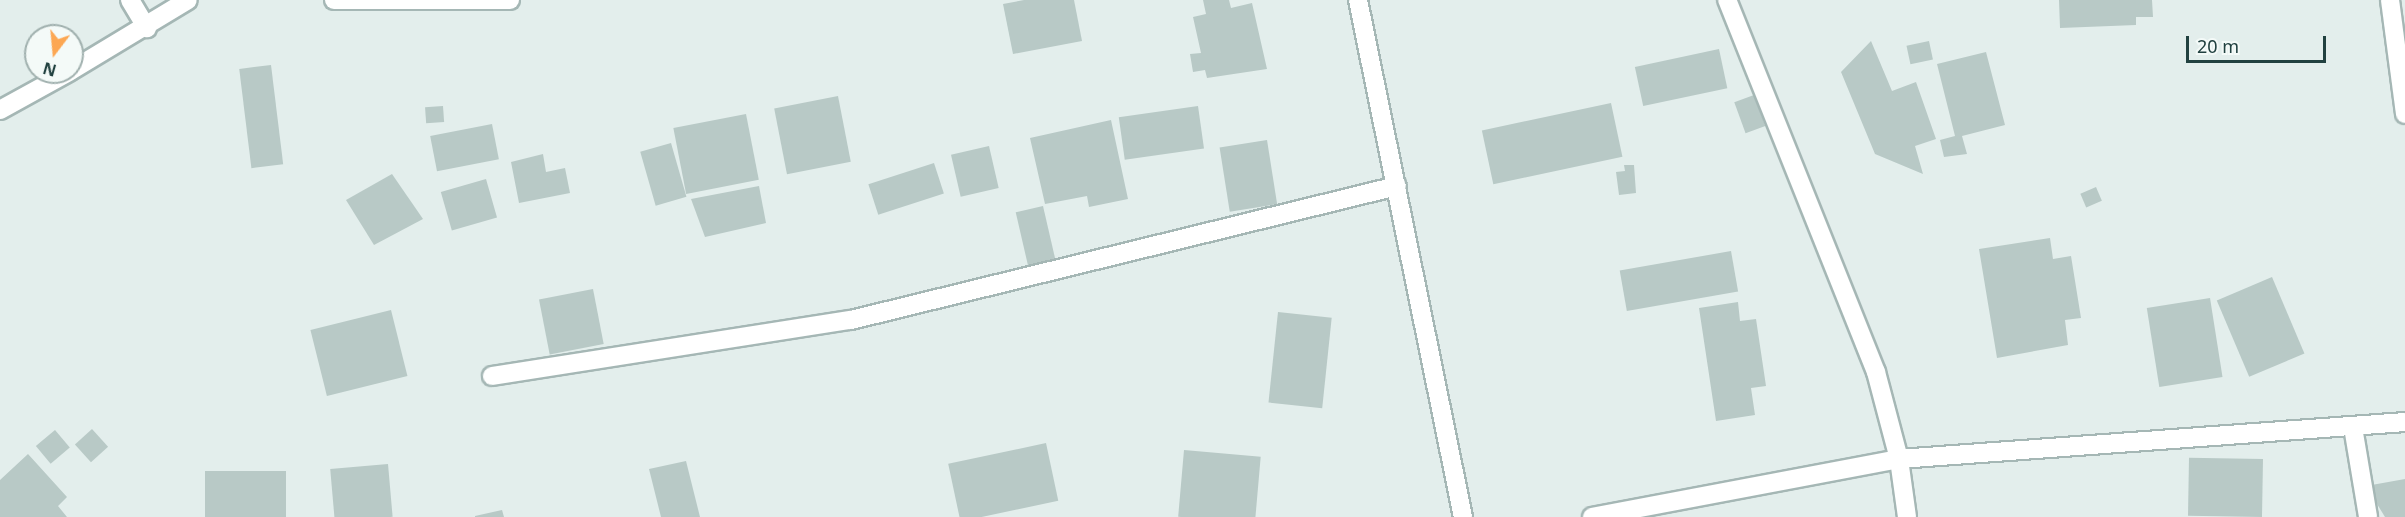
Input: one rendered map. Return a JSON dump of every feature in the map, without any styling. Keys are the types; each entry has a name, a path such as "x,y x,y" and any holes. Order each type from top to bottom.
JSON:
{"street":[{"path":"130,0 147,28"},
{"path":"84,63 147,28 188,0"},
{"path":"334,0 510,0"},
{"path":"1358,0 1463,517"},
{"path":"1727,0 1876,372 1899,459 1907,517"},
{"path":"2390,0 2405,114"},
{"path":"0,110 47,84"},
{"path":"492,376 851,320 1396,186"},
{"path":"1592,517 1899,459 2405,422"},
{"path":"2354,427 2368,517"}],"building":[{"path":"1024,0 1074,0 1082,41 1013,54 1003,4"},
{"path":"1203,0 1229,0 1231,8 1252,3 1267,69 1207,78 1205,70 1193,72 1190,54 1201,53 1193,17 1206,14"},
{"path":"2059,0 2152,0 2153,17 2136,17 2136,25 2060,28"},
{"path":"1871,41 1892,91 1916,82 1936,139 1915,146 1923,174 1875,154 1841,72"},
{"path":"1929,41 1933,60 1910,64 1907,46"},
{"path":"1719,49 1727,88 1643,106 1635,67"},
{"path":"1986,52 2005,125 1962,136 1967,154 1944,157 1940,140 1955,136 1937,64"},
{"path":"271,65 283,164 251,168 239,69"},
{"path":"1754,95 1765,126 1746,133 1734,102"},
{"path":"838,96 851,162 787,174 774,108"},
{"path":"1611,103 1622,157 1493,184 1482,130"},
{"path":"443,106 444,122 426,123 425,107"},
{"path":"1198,106 1204,149 1125,160 1119,117"},
{"path":"746,114 759,180 686,194 673,128"},
{"path":"1111,120 1128,199 1089,207 1087,196 1045,204 1030,138"},
{"path":"492,124 499,159 437,171 430,136"},
{"path":"1267,140 1277,204 1230,212 1220,148"},
{"path":"671,143 686,197 656,206 640,152"},
{"path":"989,146 999,188 961,197 951,155"},
{"path":"543,154 546,172 565,168 570,193 519,203 511,162"},
{"path":"934,163 944,193 878,215 868,184"},
{"path":"1624,165 1634,165 1636,193 1619,195 1616,172 1625,171"},
{"path":"392,174 423,219 374,245 346,200"},
{"path":"486,179 497,217 452,230 441,192"},
{"path":"759,186 766,223 705,237 691,199"},
{"path":"2096,187 2102,201 2086,207 2080,194"},
{"path":"1043,206 1057,265 1029,272 1016,212"},
{"path":"2050,238 2053,259 2071,256 2081,318 2065,320 2068,345 1997,358 1979,249"},
{"path":"1731,251 1738,291 1627,311 1620,271"},
{"path":"2272,277 2304,353 2249,377 2217,300"},
{"path":"593,289 604,344 550,354 539,299"},
{"path":"2210,298 2223,377 2159,387 2147,308"},
{"path":"1738,302 1740,321 1756,319 1766,386 1751,388 1755,415 1716,421 1699,308"},
{"path":"391,310 407,376 327,396 310,330"},
{"path":"1278,312 1332,318 1322,408 1268,403"},
{"path":"92,429 108,447 91,462 75,444"},
{"path":"55,430 70,448 51,464 36,446"},
{"path":"1046,443 1058,501 982,517 959,517 948,464"},
{"path":"1184,450 1261,457 1255,517 1178,517"},
{"path":"28,454 67,497 58,506 67,517 0,517 0,480"},
{"path":"2189,458 2263,459 2262,517 2188,516"},
{"path":"686,461 700,517 661,517 649,469"},
{"path":"388,464 393,517 334,517 330,469"},
{"path":"205,471 286,471 286,517 205,517"},
{"path":"2405,479 2405,517 2385,517 2366,486"},
{"path":"502,510 504,517 475,517 475,516"}]}
